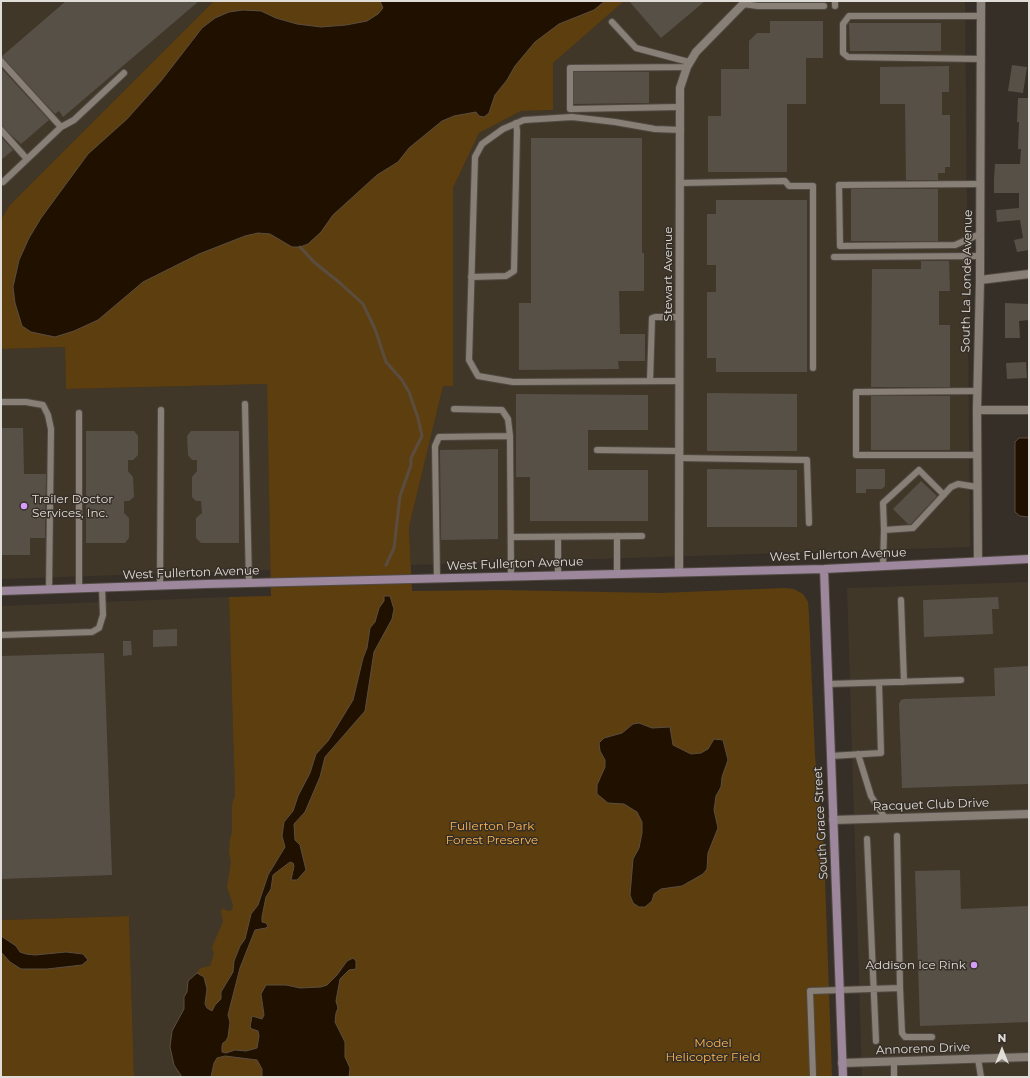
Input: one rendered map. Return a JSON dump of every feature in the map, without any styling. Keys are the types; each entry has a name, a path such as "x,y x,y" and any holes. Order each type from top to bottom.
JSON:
{"street":[{"name":"South La Londe Avenue","path":"978,561 977,410 980,280 980,1"},
{"name":"Stewart Avenue","path":"679,572 680,88 688,64 704,42 744,2"},
{"path":"980,280 1029,274"},
{"path":"977,410 1029,410"},
{"name":"West Fullerton Avenue","path":"1,591 249,583 824,569 1029,559"},
{"name":"South Grace Street","path":"824,569 843,1077"},
{"name":"Racquet Club Drive","path":"833,820 1029,814"},
{"name":"Annoreno Drive","path":"842,1063 1029,1057"}],"lane":[{"path":"744,2 758,6 824,6"},
{"path":"981,16 849,16 843,24 843,53 848,56 981,59"},
{"path":"612,22 636,48 688,64"},
{"path":"1,61 62,127"},
{"path":"679,107 570,109 570,68 688,64"},
{"path":"3,182 62,127 74,120 124,73"},
{"path":"680,381 513,382 478,376 469,360 475,157 482,144 503,129 524,120 572,117 615,122 655,129 681,130"},
{"path":"471,277 506,276 514,271 516,124"},
{"path":"1,130 27,159"},
{"path":"680,183 785,181 789,186 813,186 813,368"},
{"path":"980,184 839,185 840,246 955,245 980,234"},
{"path":"834,257 980,256"},
{"path":"650,381 652,318 680,317"},
{"path":"977,455 856,455 856,392 978,391"},
{"path":"1,402 26,402 43,406 48,415 51,429 49,590"},
{"path":"246,404 249,583"},
{"path":"454,409 502,410 508,419 510,436 511,576"},
{"path":"160,410 160,586"},
{"path":"79,413 79,588"},
{"path":"437,579 435,446 439,437 510,436"},
{"path":"597,450 807,460 809,523"},
{"path":"883,566 883,503 919,470 944,495"},
{"path":"884,530 913,528 951,488 958,484 978,487"},
{"path":"617,536 617,574"},
{"path":"511,538 642,536"},
{"path":"558,537 558,575"},
{"path":"1,635 92,632 99,628 103,615 102,588"},
{"path":"901,600 904,682"},
{"path":"828,684 961,680"},
{"path":"830,756 881,753 879,683"},
{"path":"858,754 871,796 885,818"},
{"path":"897,836 902,1033 904,1038 932,1038"},
{"path":"867,839 876,1041"},
{"path":"812,1075 810,991 900,988"},
{"path":"978,1059 981,1077"},
{"path":"894,1062 894,1077"}],"shaded area":[{"path":"1,1 214,1 9,206 1,220"},
{"path":"380,1 605,1 594,10 559,24 535,42 515,66 507,80 495,95 489,113 484,117 479,116 476,112 454,116 442,121 409,148 398,162 377,175 333,215 321,232 308,244 300,247 292,247 270,234 258,233 245,236 199,254 143,282 98,320 74,331 55,337 31,332 22,326 15,303 13,287 19,260 29,238 41,218 88,154 127,119 161,81 202,28 215,18 229,12 243,10 261,11 276,18 297,24 321,27 346,25 367,21 378,14 383,8"},
{"path":"624,1 965,1 970,547 411,565 409,527 443,386 453,385 453,188 479,133 521,111 553,110 553,63"},
{"path":"65,347 66,389 267,384 271,570 1,579 1,349"},
{"path":"1019,438 1029,438 1029,517 1020,516 1015,512 1015,442"},
{"path":"1029,582 1029,1077 862,1077 847,588"},
{"path":"384,596 390,596 394,609 392,619 374,652 365,711 325,757 320,777 305,812 294,824 295,840 300,845 306,870 297,880 291,880 294,866 293,863 290,862 273,875 271,889 266,897 262,917 262,922 266,923 268,926 266,928 255,930 240,968 228,1015 230,1022 228,1037 222,1046 222,1052 226,1053 235,1050 246,1051 257,1048 259,1036 258,1031 250,1027 252,1016 262,1019 264,1015 261,994 266,985 286,985 300,988 321,987 327,985 337,975 347,961 353,958 356,961 356,969 349,970 340,979 336,1001 338,1008 335,1022 345,1042 345,1057 350,1068 349,1077 262,1077 262,1069 257,1060 225,1056 217,1058 214,1063 211,1077 182,1077 174,1065 170,1047 172,1031 184,1009 184,997 187,992 188,981 197,973 204,977 207,989 205,1004 207,1008 212,1011 221,999 221,992 233,972 234,961 240,946 245,939 251,914 258,905 268,875 285,847 282,836 284,822 293,811 298,796 310,773 316,754 328,741 353,700 363,658 367,648 370,628 375,622 379,608 384,601"},
{"path":"229,597 244,1077 134,1077 129,916 1,920 1,606"},
{"path":"639,723 652,728 670,727 673,745 691,754 701,753 708,749 714,739 723,740 728,760 722,777 721,787 716,796 714,810 718,828 708,853 707,869 703,874 682,886 661,889 654,894 652,901 645,907 639,907 633,903 630,895 633,859 639,848 642,833 642,822 637,812 624,804 608,803 597,794 597,785 605,767 605,760 600,751 599,743 604,738 622,733 633,724"},
{"path":"1,936 16,946 20,952 26,954 35,955 66,952 83,954 88,960 82,965 47,969 21,969 10,962 1,952"}],"green space":[{"name":"Fullerton Park Forest Preserve","path":"214,1 624,1 553,63 553,110 521,111 479,133 453,188 453,386 443,386 409,527 412,591 501,590 660,593 784,588 794,589 803,594 808,602 815,756 824,850 832,1077 211,1077 214,1063 222,1043 212,1011 207,1008 205,1004 207,989 204,977 197,973 200,968 210,966 214,954 212,947 223,922 221,911 223,908 227,911 232,910 233,905 227,887 231,862 229,851 232,832 232,807 235,797 229,597 271,596 267,384 66,389 65,347 1,349 1,220 9,206"},
{"path":"129,916 134,1077 1,1077 1,920"}],"building":[{"path":"66,1 199,1 63,117 59,111 55,114 1,57"},
{"path":"629,1 705,1 661,38"},
{"path":"770,21 823,21 823,58 806,58 806,104 787,104 787,172 708,172 708,116 721,116 721,69 749,69 749,41 757,33 770,33"},
{"path":"849,23 941,23 941,51 850,51"},
{"path":"1012,65 1027,67 1023,93 1008,91"},
{"path":"949,66 949,92 942,92 942,115 950,115 950,167 945,167 945,173 938,173 938,180 906,180 905,104 880,104 880,67"},
{"path":"1,68 49,120 21,144 1,126"},
{"path":"574,72 649,72 649,103 574,104"},
{"path":"1018,98 1029,98 1029,250 1017,252 1014,240 1023,238 1020,220 997,222 996,210 1019,208 1019,193 994,193 994,179 995,164 1020,164 1021,149 1018,149 1019,122 1017,122"},
{"path":"1,137 13,150 1,160"},
{"path":"531,138 642,138 642,253 644,253 644,291 619,291 620,334 645,334 645,361 618,361 619,369 519,370 519,303 531,303"},
{"path":"851,189 938,189 938,241 851,241"},
{"path":"716,200 807,200 807,372 716,372 716,358 707,358 707,292 716,292 716,265 707,265 707,214 716,214"},
{"path":"921,261 949,261 950,291 939,291 939,325 950,325 950,387 871,387 872,269 921,269"},
{"path":"1005,303 1029,304 1029,320 1019,321 1020,338 1005,338"},
{"path":"1026,362 1027,378 1007,379 1006,363"},
{"path":"707,393 797,394 797,451 707,451"},
{"path":"516,394 648,395 648,430 588,430 588,470 648,470 648,521 530,521 530,477 516,477"},
{"path":"871,396 950,396 950,450 871,450"},
{"name":"Trailer Doctor Services, Inc.","path":"1,428 23,428 24,474 46,474 45,538 30,538 30,555 1,555"},
{"path":"86,431 134,431 138,436 138,455 133,460 128,460 128,471 133,477 134,497 129,501 124,501 124,513 129,518 129,538 125,543 86,543"},
{"path":"191,431 239,431 239,543 201,543 196,538 196,518 202,513 201,501 196,501 192,497 192,477 197,471 197,460 192,460 188,455 187,436"},
{"path":"498,449 498,539 441,540 440,450"},
{"path":"707,469 797,470 797,527 707,527"},
{"path":"856,469 885,469 885,486 882,489 866,489 866,493 856,493"},
{"path":"921,481 937,496 911,524 908,524 893,509"},
{"path":"998,597 999,609 992,609 993,634 924,637 923,600"},
{"path":"177,629 177,646 153,647 153,630"},
{"path":"123,641 131,641 132,655 123,656"},
{"path":"104,653 112,875 1,879 1,656"},
{"path":"1029,666 1029,784 902,788 899,704 901,700 995,696 994,668"},
{"name":"Addison Ice Rink","path":"960,870 961,909 1029,906 1029,1022 920,1026 915,871"}],"waterway":[{"path":"300,247 314,262 363,304 375,329 386,362 402,380 409,392 418,418 422,436 411,458 411,465 400,496 394,548 386,565"}],"place":[{"name":"Trailer Doctor Services, Inc.","path":"24,506"},
{"name":"Addison Ice Rink","path":"974,965"}],"park label":[{"name":"Model Helicopter Field","path":"713,1050"}]}
